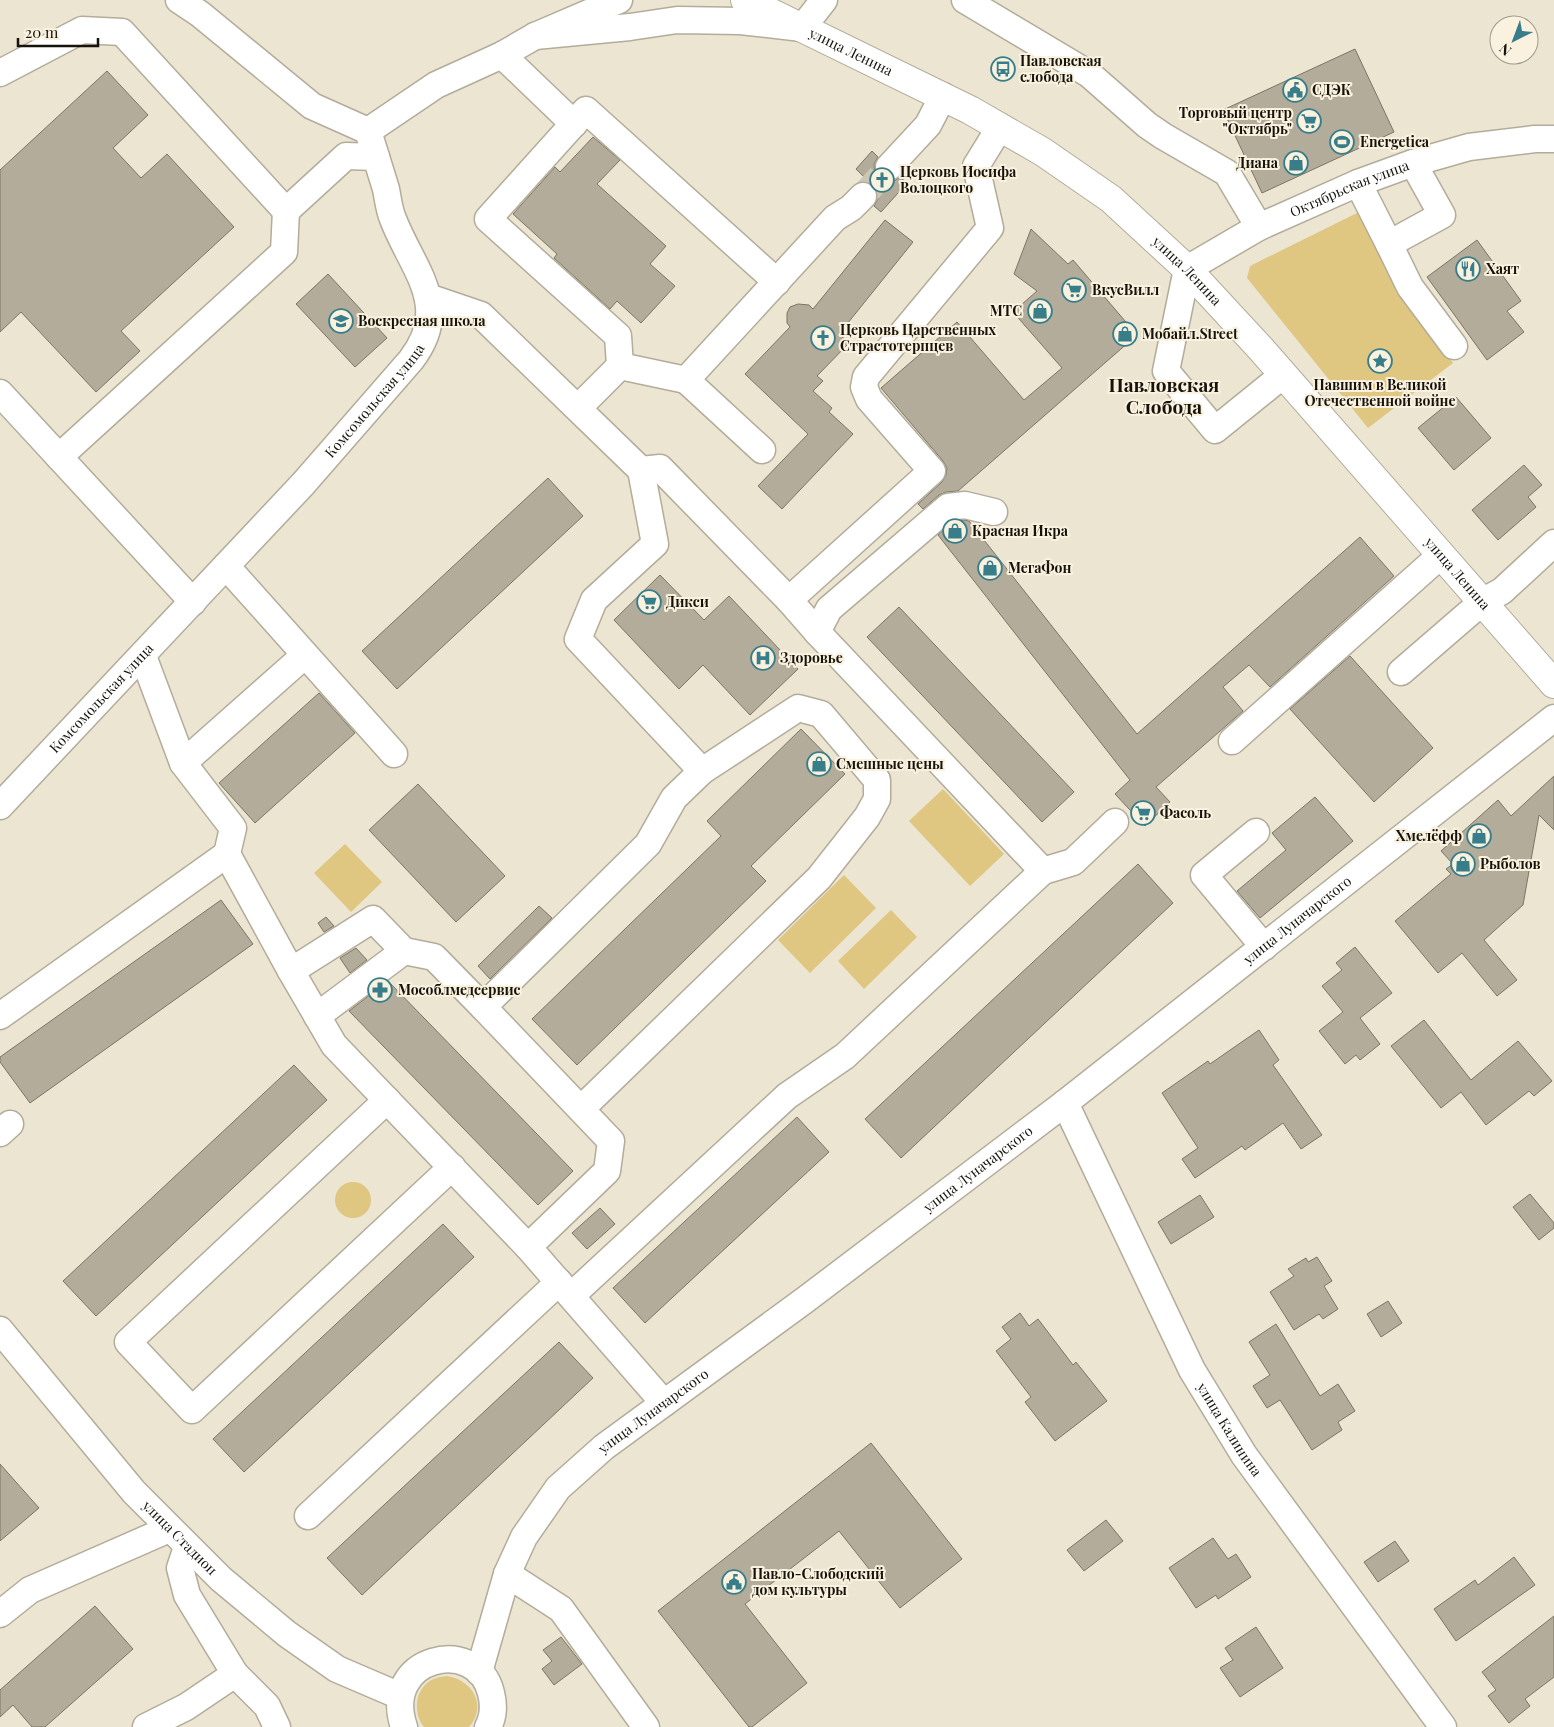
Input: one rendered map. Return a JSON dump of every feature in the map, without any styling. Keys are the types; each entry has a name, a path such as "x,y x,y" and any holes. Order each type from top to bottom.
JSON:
{"main road":[{"name":"улица Ленина","path":"744,0 944,96 1000,126 1043,152 1111,199 1187,270 1283,375 1554,684"}],"street":[{"path":"179,0 200,14 312,106 368,131 436,85 502,55 535,36 619,0"},
{"path":"535,36 565,11 573,0"},
{"path":"535,36 630,27 677,20 740,21 802,28 824,0"},
{"path":"965,0 1089,74 1163,136 1227,172 1259,227"},
{"path":"0,73 82,30 122,32 286,211"},
{"path":"502,55 574,124"},
{"path":"889,167 928,124 944,96"},
{"path":"578,408 620,366 618,336 488,219 586,110 777,282"},
{"path":"788,600 932,472 869,399 864,387 866,377 990,228 976,166 1000,126"},
{"name":"Комсомольская улица","path":"0,806 144,656 303,484 413,356 425,337 430,316 428,297 418,271 392,217 368,131"},
{"name":"Октябрьская улица","path":"1187,270 1259,227 1358,183 1413,163 1469,147 1536,139 1554,139"},
{"path":"59,458 284,252 286,211 346,156 376,157"},
{"path":"1389,244 1442,216 1413,163"},
{"path":"1358,183 1410,287 1454,346"},
{"path":"686,380 835,218 851,208 863,196"},
{"path":"1187,270 1166,371 1215,430 1283,375"},
{"path":"428,297 481,315 641,470 655,544 594,600 578,639 702,771"},
{"path":"620,366 686,380 762,450"},
{"path":"0,393 192,602"},
{"path":"641,470 660,468 788,600 1043,871"},
{"path":"817,632 829,609 948,507 965,505 994,512"},
{"path":"1401,672 1482,602 1502,591 1554,543"},
{"path":"1232,741 1441,555"},
{"path":"226,566 394,754"},
{"path":"183,763 305,655"},
{"path":"144,656 183,763 232,828 227,854 334,1045 528,1246 664,1403"},
{"path":"483,1007 648,844 674,798 702,771 798,708 821,714 877,780 877,799 867,817 819,878 581,1109"},
{"name":"улица Луначарского","path":"479,1672 507,1574 524,1537 558,1488 604,1448 805,1300 1066,1103 1554,718"},
{"path":"308,1516 787,1096 844,1056 1043,871 1073,862 1115,822"},
{"path":"1256,832 1204,875 1264,947"},
{"path":"0,1016 227,854"},
{"path":"291,970 373,919 404,951 434,957 611,1141 608,1171 528,1246"},
{"path":"317,1016 404,951"},
{"path":"387,1100 128,1342 192,1410 452,1167"},
{"name":"улица Калинина","path":"1066,1103 1192,1370 1244,1454 1443,1727"},
{"name":"улица Стадион","path":"0,1330 134,1492 220,1579 287,1634 337,1668 400,1696"},
{"path":"0,1614 30,1590 169,1529"},
{"path":"187,1547 180,1568 187,1595 234,1674 266,1706 277,1727"},
{"path":"507,1574 561,1609 646,1727"},
{"path":"404,1727 399,1714 400,1696 406,1681 418,1669 433,1661 449,1659 465,1663 479,1672 490,1687 494,1704 492,1721 488,1727"},
{"path":"146,1727 186,1706 234,1674"}],"shaded area":[{"path":"1359,212 1394,283 1453,363 1368,428 1247,278 1250,266"},
{"path":"943,789 1004,854 970,886 909,821"},
{"path":"345,844 382,882 351,912 314,873"},
{"path":"844,875 876,908 810,973 778,940"},
{"path":"891,910 917,937 864,989 838,961"},
{"path":"353,1182 365,1188 371,1200 365,1212 353,1218 341,1212 335,1200 341,1188"},
{"path":"447,1676 456,1678 470,1688 477,1702 475,1719 469,1727 424,1727 417,1711 420,1693 429,1681"}],"building":[{"name":"Торговый центр \"Октябрь\"","path":"1355,49 1394,132 1262,193 1223,110"},
{"path":"107,71 148,115 113,148 141,178 167,154 234,227 121,331 140,351 96,392 21,312 0,332 0,170"},
{"path":"593,137 620,160 597,184 666,246 650,264 675,286 641,323 617,301 610,309 554,258 557,254 513,214 555,167 560,172"},
{"name":"Церковь Иосифа Волоцкого","path":"872,151 878,157 874,164 878,178 886,182 894,181 900,177 907,183 881,212 874,206 878,199 878,193 874,186 860,181 864,177 856,169"},
{"path":"885,220 913,242 839,334 849,343 817,376 823,381 813,391 832,408 829,412 853,434 782,509 758,486 808,434 745,374 790,327 787,323 787,313 790,307 798,304 809,305 813,309"},
{"path":"1031,229 1068,264 1073,260 1137,335 958,491 939,495 923,509 918,504 942,482 947,468 881,388 957,322 1024,400 1062,368 1013,312 1037,291 1014,274"},
{"path":"1477,240 1521,301 1507,311 1524,332 1487,360 1427,277"},
{"name":"Воскресная школа","path":"328,274 387,338 355,367 296,304"},
{"path":"1456,397 1491,438 1454,470 1418,428"},
{"path":"1524,465 1542,485 1528,497 1536,507 1498,540 1472,510"},
{"path":"548,478 583,516 397,689 362,651"},
{"path":"954,521 969,521 1137,734 1360,537 1394,576 1270,687 1249,665 1223,687 1243,711 1156,787 1170,802 1145,826 1115,794 1130,780 938,535"},
{"path":"660,575 704,620 729,596 798,669 750,715 703,665 679,689 614,620"},
{"path":"899,607 1074,792 1042,822 867,637"},
{"path":"1350,656 1433,748 1374,802 1290,709"},
{"path":"319,693 355,733 255,823 219,783"},
{"path":"801,729 845,774 751,866 766,881 577,1065 532,1019 721,836 707,821"},
{"path":"1554,776 1554,830 1539,815 1523,905 1484,940 1517,980 1497,996 1462,953 1438,973 1395,921 1451,874 1446,869 1453,864 1441,851 1498,800 1511,816"},
{"path":"418,784 505,876 456,922 369,830"},
{"path":"1315,797 1353,841 1260,918 1237,891 1286,850 1272,833"},
{"path":"1138,864 1173,903 901,1158 865,1119"},
{"path":"221,900 253,944 30,1103 0,1062 0,1057"},
{"path":"539,906 552,918 490,979 478,966"},
{"path":"326,917 334,926 324,932 318,923"},
{"path":"1355,947 1392,993 1360,1018 1380,1044 1360,1060 1356,1055 1345,1064 1319,1031 1343,1012 1322,986 1342,970 1336,963"},
{"path":"356,948 367,960 350,973 340,958"},
{"path":"388,981 573,1171 538,1205 349,1011"},
{"path":"1424,1020 1471,1080 1518,1041 1552,1081 1534,1096 1529,1091 1486,1125 1461,1092 1441,1108 1391,1046"},
{"path":"1259,1030 1279,1060 1273,1065 1322,1135 1301,1149 1283,1123 1245,1150 1242,1146 1195,1178 1182,1159 1198,1148 1162,1093 1208,1061 1210,1064"},
{"path":"294,1065 327,1100 96,1316 63,1281"},
{"path":"797,1117 829,1152 645,1323 613,1288"},
{"path":"1530,1194 1554,1223 1554,1228 1539,1240 1513,1207"},
{"path":"1200,1195 1214,1217 1171,1244 1158,1222"},
{"path":"600,1208 615,1224 587,1249 572,1233"},
{"path":"443,1224 474,1257 244,1472 213,1439"},
{"path":"1317,1257 1332,1281 1324,1286 1338,1309 1323,1319 1319,1314 1294,1330 1270,1292 1294,1276 1288,1269 1306,1258 1308,1262"},
{"path":"1388,1301 1402,1323 1381,1337 1367,1314"},
{"path":"1020,1313 1029,1326 1038,1319 1073,1365 1076,1362 1107,1401 1055,1441 1025,1402 1031,1397 996,1351 1011,1339 1002,1327"},
{"path":"1276,1324 1320,1396 1338,1384 1355,1411 1338,1422 1342,1430 1312,1450 1280,1400 1267,1408 1253,1386 1270,1375 1249,1342"},
{"path":"559,1342 593,1378 362,1595 327,1558"},
{"name":"Павло-Слободский дом культуры","path":"871,1443 962,1559 900,1608 839,1531 745,1604 807,1683 752,1727 749,1727 658,1611"},
{"path":"0,1464 39,1508 0,1541"},
{"path":"1106,1520 1123,1541 1084,1571 1067,1550"},
{"path":"1213,1538 1228,1559 1236,1554 1251,1577 1218,1599 1216,1595 1196,1608 1169,1568"},
{"path":"1395,1541 1409,1561 1378,1582 1364,1562"},
{"path":"1514,1557 1535,1585 1456,1641 1434,1609 1475,1580 1478,1585"},
{"path":"95,1606 133,1649 45,1727 32,1727 13,1705 0,1717 0,1690"},
{"path":"1554,1616 1554,1677 1525,1699 1530,1706 1509,1723 1488,1696 1496,1690 1482,1672"},
{"path":"1256,1627 1283,1668 1240,1697 1220,1668 1233,1660 1225,1648"},
{"path":"561,1637 582,1664 554,1685 542,1669 552,1661 543,1650"}],"tunnel":[{"path":"863,196 889,167"}],"place":[{"name":"Павловская слобода","path":"1003,69"},
{"name":"СДЭК","path":"1295,90"},
{"name":"Торговый центр \"Октябрь\"","path":"1309,121"},
{"name":"Energetica","path":"1342,142"},
{"name":"Диана","path":"1296,163"},
{"name":"Церковь Иосифа Волоцкого","path":"882,180"},
{"name":"Хаят","path":"1468,269"},
{"name":"ВкусВилл","path":"1074,290"},
{"name":"МТС","path":"1040,311"},
{"name":"Воскресная школа","path":"341,321"},
{"name":"Мобайл.Street","path":"1125,334"},
{"name":"Церковь Царственных Страстотерпцев","path":"823,338"},
{"name":"Павшим в Великой Отечественной войне","path":"1380,361"},
{"name":"Красная Икра","path":"955,531"},
{"name":"МегаФон","path":"990,568"},
{"name":"Дикси","path":"649,602"},
{"name":"Здоровье","path":"763,658"},
{"name":"Смешные цены","path":"819,764"},
{"name":"Фасоль","path":"1143,813"},
{"name":"Хмелёфф","path":"1479,836"},
{"name":"Рыболов","path":"1463,864"},
{"name":"Мособлмедсервис","path":"380,990"},
{"name":"Павло-Слободский дом культуры","path":"734,1582"}],"district":[{"name":"Павловская Слобода","path":"1164,396"}]}
